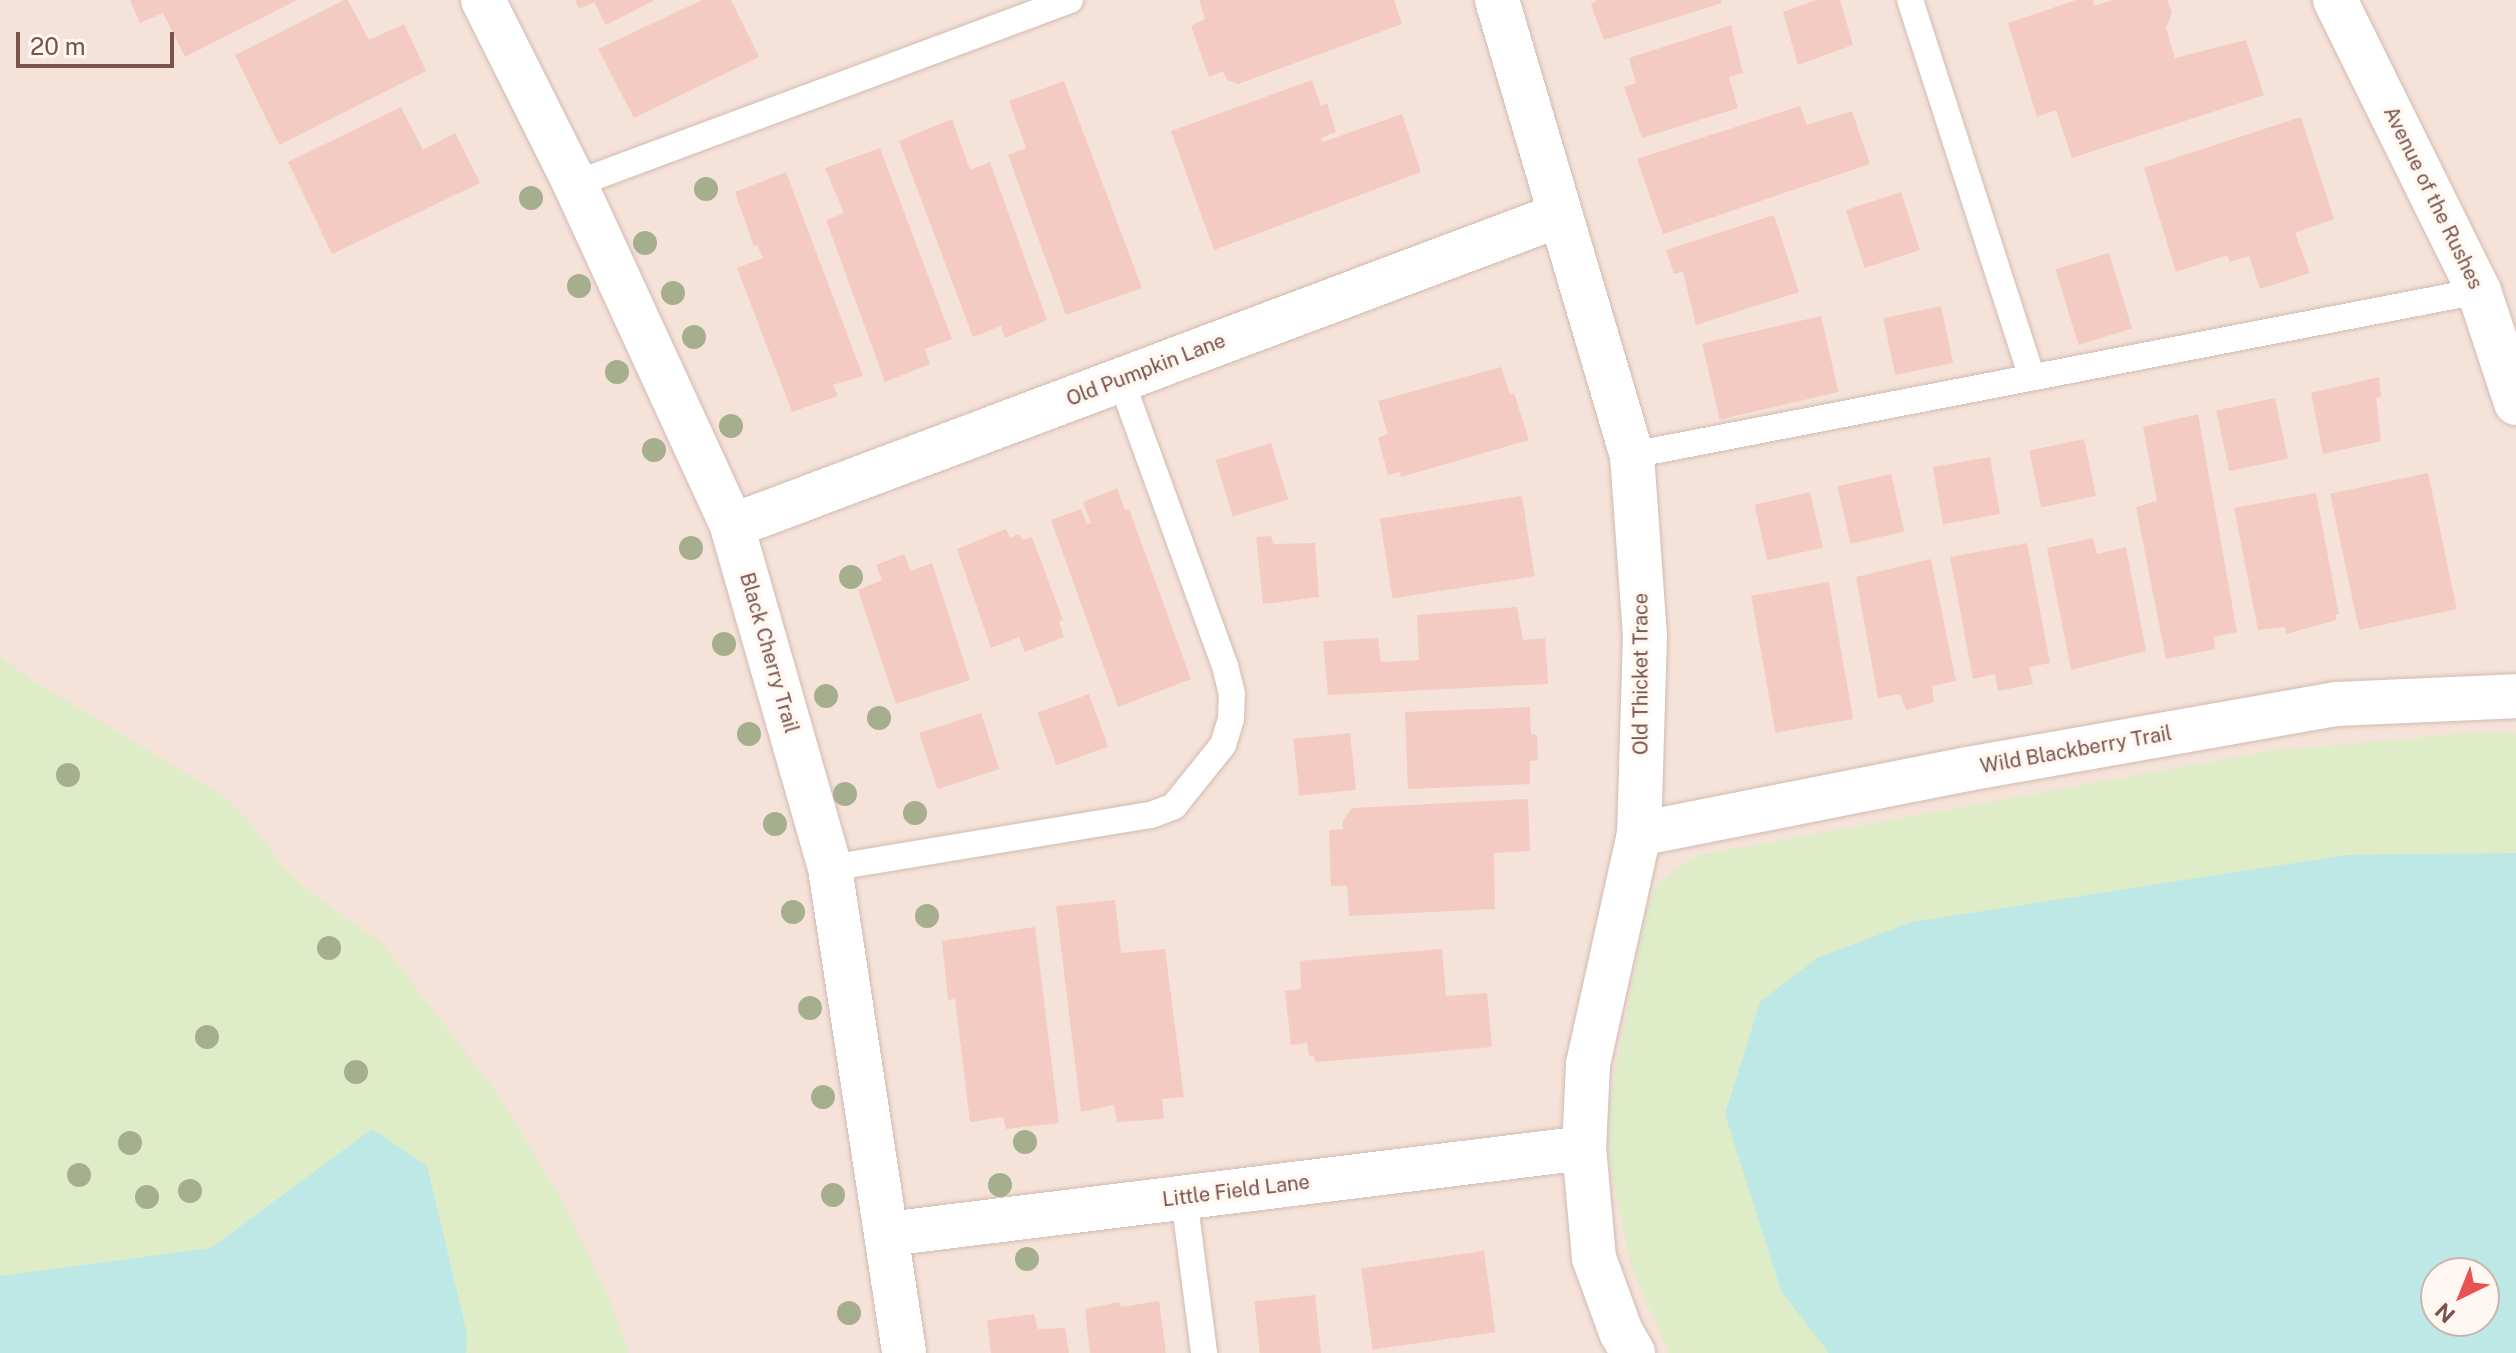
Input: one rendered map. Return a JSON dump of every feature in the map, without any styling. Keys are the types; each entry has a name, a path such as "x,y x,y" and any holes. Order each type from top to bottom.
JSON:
{"street":[{"name":"Black Cherry Trail","path":"483,0 575,184 732,526 830,868 904,1353"},
{"name":"Old Thicket Trace","path":"1497,0 1632,455 1645,635 1639,834 1588,1064 1584,1148 1594,1258 1621,1332 1633,1353"},
{"name":"Avenue of the Rushes","path":"2335,0 2479,291 2516,403"},
{"name":"Old Pumpkin Lane","path":"732,526 1560,215"},
{"name":"Wild Blackberry Trail","path":"1639,834 1967,769 2336,704 2516,696"},
{"name":"Little Field Lane","path":"888,1234 1584,1148"}],"lane":[{"path":"1910,0 2032,377"},
{"path":"575,184 1054,2"},
{"path":"1632,455 2479,291"},
{"path":"830,868 1151,815 1174,806 1223,745 1231,719 1232,694 1225,666 1121,380"},
{"path":"1184,1198 1204,1353"}],"shaded area":[{"path":"0,0 2516,0 2516,1353 0,1353"}],"green space":[{"path":"0,656 32,680 224,796 248,820 284,867 315,896 382,943 498,1095 561,1198 610,1300 629,1353 0,1353"},
{"path":"2481,732 2516,734 2516,1353 1669,1353 1631,1266 1609,1160 1608,1110 1647,908 1657,884 1695,856 2269,751"}],"water":[{"path":"2516,853 2516,1353 1829,1353 1781,1291 1725,1114 1760,1002 1817,958 1912,922 2347,855"},
{"path":"372,1129 427,1166 467,1333 466,1353 0,1353 0,1276 211,1248"}],"building":[{"path":"130,0 297,0 185,57 163,13 140,23"},
{"path":"348,0 369,40 404,24 426,71 279,145 235,55"},
{"path":"575,0 655,0 606,25 594,2 579,9"},
{"path":"702,0 731,0 759,57 634,118 598,49"},
{"path":"1199,0 1394,0 1402,24 1238,84 1227,80 1223,71 1209,77 1191,26 1205,19"},
{"path":"1597,0 1721,0 1722,3 1604,40 1591,5"},
{"path":"1816,0 1840,0 1853,45 1798,65 1783,12"},
{"path":"2076,0 2093,0 2094,6 2112,0 2167,0 2172,13 2166,28 2175,58 2246,40 2264,95 2072,158 2056,110 2037,117 2008,23"},
{"path":"1731,25 1743,73 1729,77 1738,108 1642,138 1624,87 1636,83 1629,58"},
{"path":"1312,80 1321,106 1327,103 1336,132 1321,138 1323,142 1402,114 1421,172 1214,250 1171,131"},
{"path":"1064,81 1142,288 1066,315 1008,155 1026,148 1009,101"},
{"path":"1800,106 1807,125 1852,111 1870,164 1663,234 1637,159"},
{"path":"401,107 423,150 455,133 480,183 332,254 288,162"},
{"path":"2301,117 2334,219 2295,233 2310,273 2260,289 2249,256 2230,262 2227,255 2176,272 2144,168"},
{"path":"952,119 970,170 990,162 1047,320 1005,338 1001,326 973,337 899,141"},
{"path":"880,148 952,339 925,349 930,364 885,382 826,220 844,213 825,168"},
{"path":"786,172 863,376 833,385 838,396 792,412 737,268 763,258 757,245 754,247 735,192"},
{"path":"1901,192 1920,250 1865,268 1846,210"},
{"path":"1774,215 1799,292 1696,325 1683,272 1674,274 1666,250"},
{"path":"2109,253 2132,329 2079,345 2055,269"},
{"path":"1941,306 1953,363 1895,375 1883,318"},
{"path":"1821,316 1839,392 1720,419 1702,343"},
{"path":"1501,367 1510,394 1514,393 1529,440 1401,477 1400,472 1388,475 1378,438 1388,434 1378,401"},
{"path":"2379,377 2381,397 2376,398 2381,441 2323,454 2311,393"},
{"path":"2275,398 2288,459 2229,471 2216,410"},
{"path":"2198,414 2237,632 2214,637 2215,649 2166,659 2136,507 2157,501 2143,427"},
{"path":"2084,439 2096,496 2041,507 2029,451"},
{"path":"1271,443 1288,499 1233,516 1216,460"},
{"path":"1990,457 2000,514 1943,524 1933,467"},
{"path":"2428,473 2457,609 2359,630 2330,494"},
{"path":"1891,474 1904,531 1851,544 1837,486"},
{"path":"1117,488 1125,510 1129,509 1191,679 1118,707 1051,520 1081,509 1087,524 1091,523 1083,502"},
{"path":"1810,492 1823,548 1767,560 1754,505"},
{"path":"2316,493 2339,614 2336,620 2286,634 2285,627 2258,630 2234,508"},
{"path":"1522,496 1535,576 1392,599 1380,519"},
{"path":"1006,529 1010,538 1018,534 1023,540 1032,537 1063,620 1059,622 1064,637 1025,652 1019,637 991,648 957,549"},
{"path":"1271,536 1273,544 1315,543 1319,597 1263,604 1256,537"},
{"path":"2093,538 2097,554 2126,547 2146,651 2071,670 2047,548"},
{"path":"2027,543 2050,663 2029,667 2033,684 1998,691 1995,674 1973,679 1950,557"},
{"path":"904,554 911,571 932,563 970,680 896,704 858,590 882,580 876,565"},
{"path":"1931,559 1956,681 1932,686 1934,702 1906,710 1900,694 1878,698 1856,577"},
{"path":"1829,582 1853,719 1775,733 1751,596"},
{"path":"1517,607 1523,640 1545,638 1548,684 1328,695 1323,641 1378,638 1381,662 1419,660 1417,615"},
{"path":"1089,694 1108,747 1056,765 1037,713"},
{"path":"1530,707 1531,734 1537,735 1538,760 1530,761 1530,784 1408,789 1405,712"},
{"path":"981,713 999,769 937,789 919,733"},
{"path":"1350,733 1356,790 1299,796 1293,739"},
{"path":"1528,799 1530,851 1494,853 1495,909 1349,916 1347,886 1331,886 1329,830 1343,829 1343,820 1352,808"},
{"path":"1115,900 1121,953 1165,949 1184,1097 1162,1099 1164,1119 1117,1122 1114,1105 1081,1112 1056,906"},
{"path":"1035,927 1059,1123 1006,1129 1003,1117 970,1122 955,999 948,1000 942,941"},
{"path":"1442,949 1446,996 1487,993 1492,1047 1316,1062 1314,1056 1309,1056 1307,1043 1291,1045 1285,991 1301,989 1300,961"},
{"path":"1484,1251 1495,1332 1373,1349 1361,1268"},
{"path":"1315,1295 1321,1353 1260,1353 1254,1301"},
{"path":"1159,1301 1166,1353 1090,1353 1085,1309 1119,1302 1121,1307"},
{"path":"1034,1314 1038,1329 1065,1328 1069,1353 991,1353 987,1320"}]}
